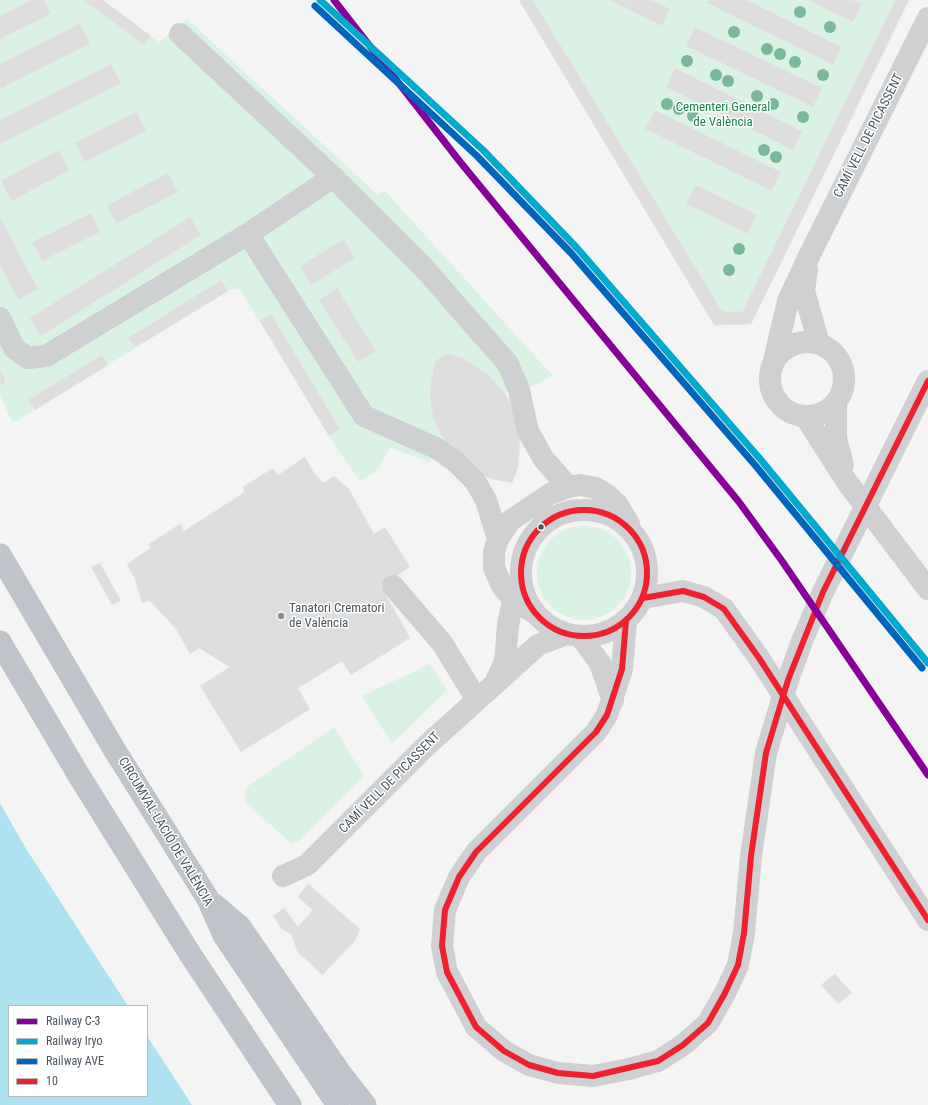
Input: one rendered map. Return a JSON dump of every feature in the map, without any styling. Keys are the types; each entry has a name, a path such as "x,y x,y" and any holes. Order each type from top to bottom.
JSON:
{"highway":[{"name":"CIRCUMVAL·LACIÓ DE VALÈNCIA","path":"0,555 114,749 208,899 224,935 338,1105"},
{"path":"0,642 78,774 157,901 290,1105"},
{"path":"208,899 240,926 340,1073 365,1105"}],"street":[{"name":"CAMÍ VELL DE PICASSENT","path":"774,361 788,301 928,18"},
{"path":"180,34 333,177 424,267 508,364 519,390 528,431 543,458 568,487"},
{"path":"0,318 14,348 28,358 46,356 248,234 333,177"},
{"path":"248,234 364,416 436,448 455,461 474,481 486,500 498,539"},
{"name":"CAMÍ VELL DE PICASSENT","path":"810,254 804,291 819,344"},
{"path":"836,402 827,410 817,415 805,416 793,414 782,407 774,397 770,385 770,373 774,361 780,353 789,346 809,342 819,344 838,358 842,369 843,386 836,402 836,438 847,482"},
{"path":"626,620 622,669 613,701 596,732 476,852 459,877 445,910 442,946 447,972 476,1027 504,1051 529,1065 558,1073 593,1076 629,1069 658,1061 683,1045 708,1023 726,993 738,965 744,933 751,856 766,753 788,680 802,641 823,592 928,381"},
{"path":"805,416 847,482 928,589"},
{"path":"580,485 596,488 607,495 617,504 634,534 643,548 647,565 647,582 643,598 634,612 626,620 607,632 596,635 573,635 550,626 536,614 512,598 502,586 494,568 494,552 498,539 510,522 550,494 568,487 580,485"},
{"path":"536,614 527,600 522,585 521,568 525,550 535,533 549,520 566,512 585,510 603,512 620,521 634,534"},
{"name":"CAMÍ VELL DE PICASSENT","path":"494,686 505,662 512,598 521,568"},
{"path":"393,586 442,643 477,700"},
{"path":"643,598 683,591 704,598 724,609 759,658 928,920"},
{"name":"CAMÍ VELL DE PICASSENT","path":"283,876 307,865 426,746 538,646 573,635"},
{"path":"573,635 600,663 613,701"}],"green space":[{"path":"0,0 102,0 159,42 187,19 378,195 385,191 553,376 531,387 505,393 511,401 521,440 519,459 511,482 492,480 477,473 442,437 430,462 390,448 378,470 360,481 332,441 241,291 235,288 13,423 0,396"},
{"name":"Cementeri General de València","path":"519,0 909,0 751,324 714,325"},
{"path":"584,526 602,530 617,540 627,555 631,573 627,591 617,606 602,616 584,620 566,616 551,606 541,591 537,573 541,555 551,540 566,530"},
{"path":"430,664 447,690 392,744 362,696"},
{"path":"334,727 364,776 299,841 292,844 247,804 245,795 247,787"}],"water":[{"path":"0,803 25,847 127,1005 8,1005 8,1097 148,1097 148,1038 192,1105 0,1105"}],"building":[{"path":"31,0 44,0 51,14 0,39 0,16"},
{"path":"84,0 103,0 151,36 144,45"},
{"path":"519,0 533,0 722,311 742,312 895,0 909,0 751,324 714,325"},
{"path":"609,0 652,0 670,9 662,26"},
{"path":"709,0 747,0 842,47 833,65 707,3"},
{"path":"808,0 854,0 862,4 853,22"},
{"path":"80,23 90,44 0,89 0,64"},
{"path":"695,27 822,88 813,107 686,46"},
{"path":"111,64 121,83 0,144 0,120"},
{"path":"675,68 802,131 793,150 666,87"},
{"path":"655,110 781,172 772,191 645,129"},
{"path":"137,112 146,131 85,162 75,143"},
{"path":"59,150 69,170 12,201 1,181"},
{"path":"168,173 178,192 116,224 107,205"},
{"path":"696,185 757,215 748,234 686,204"},
{"path":"91,213 100,232 42,261 32,242"},
{"path":"0,217 38,289 18,300 0,266"},
{"path":"190,217 201,235 41,336 30,318"},
{"path":"344,239 355,258 311,285 300,266"},
{"path":"221,280 228,291 136,347 128,338"},
{"path":"337,288 376,351 358,362 319,300"},
{"path":"271,314 340,429 329,436 260,321"},
{"path":"450,354 463,358 489,375 503,391 509,401 516,417 520,439 518,468 512,483 493,479 478,473 448,446 440,434 433,417 430,400 431,382 435,362 443,355"},
{"path":"102,355 108,365 35,410 28,400"},
{"path":"0,370 6,382 0,386"},
{"name":"Tanatori Crematori de València","path":"305,457 314,473 323,483 334,476 349,489 374,534 385,527 410,567 381,586 410,638 351,675 342,661 298,688 310,709 241,752 200,686 230,667 199,648 190,654 176,629 150,601 142,603 135,579 127,564 151,548 149,544 180,524 184,531 245,492 243,487 273,468 278,475"},
{"path":"100,563 121,601 112,605 91,567"},
{"path":"308,884 360,929 355,941 322,975 297,951 292,935 281,928 273,916 284,908 298,927 313,910 298,897"},
{"path":"835,974 852,993 838,1004 821,985"}],"rail line":[{"name":"Iryo","path":"320,0 483,150 577,248 761,460 928,663"},
{"name":"C-3","path":"334,0 461,163 739,502 782,561 928,775"},
{"name":"AVE","path":"315,6 477,156 571,253 755,465 922,668"}],"transit line":[{"name":"10","path":"626,621 622,669 607,715 596,732 476,852 459,877 445,910 442,946 447,972 476,1027 504,1051 529,1065 558,1073 593,1076 658,1061 683,1045 708,1023 725,993 738,965 744,933 751,856 766,753 788,680 823,592 928,381"},
{"name":"10","path":"590,510 614,518 624,524 633,533 642,549 646,561 647,573 646,585 642,597 633,613 624,622 608,631 596,635 578,636 554,628 544,622 535,613 526,597 522,585 521,567 529,543 535,533 544,524 560,515 572,511 590,510"},
{"name":"10","path":"643,598 683,591 704,597 724,609 759,658 928,920"}],"place":[{"name":"Tanatori Crematori de València","path":"281,616"}]}
